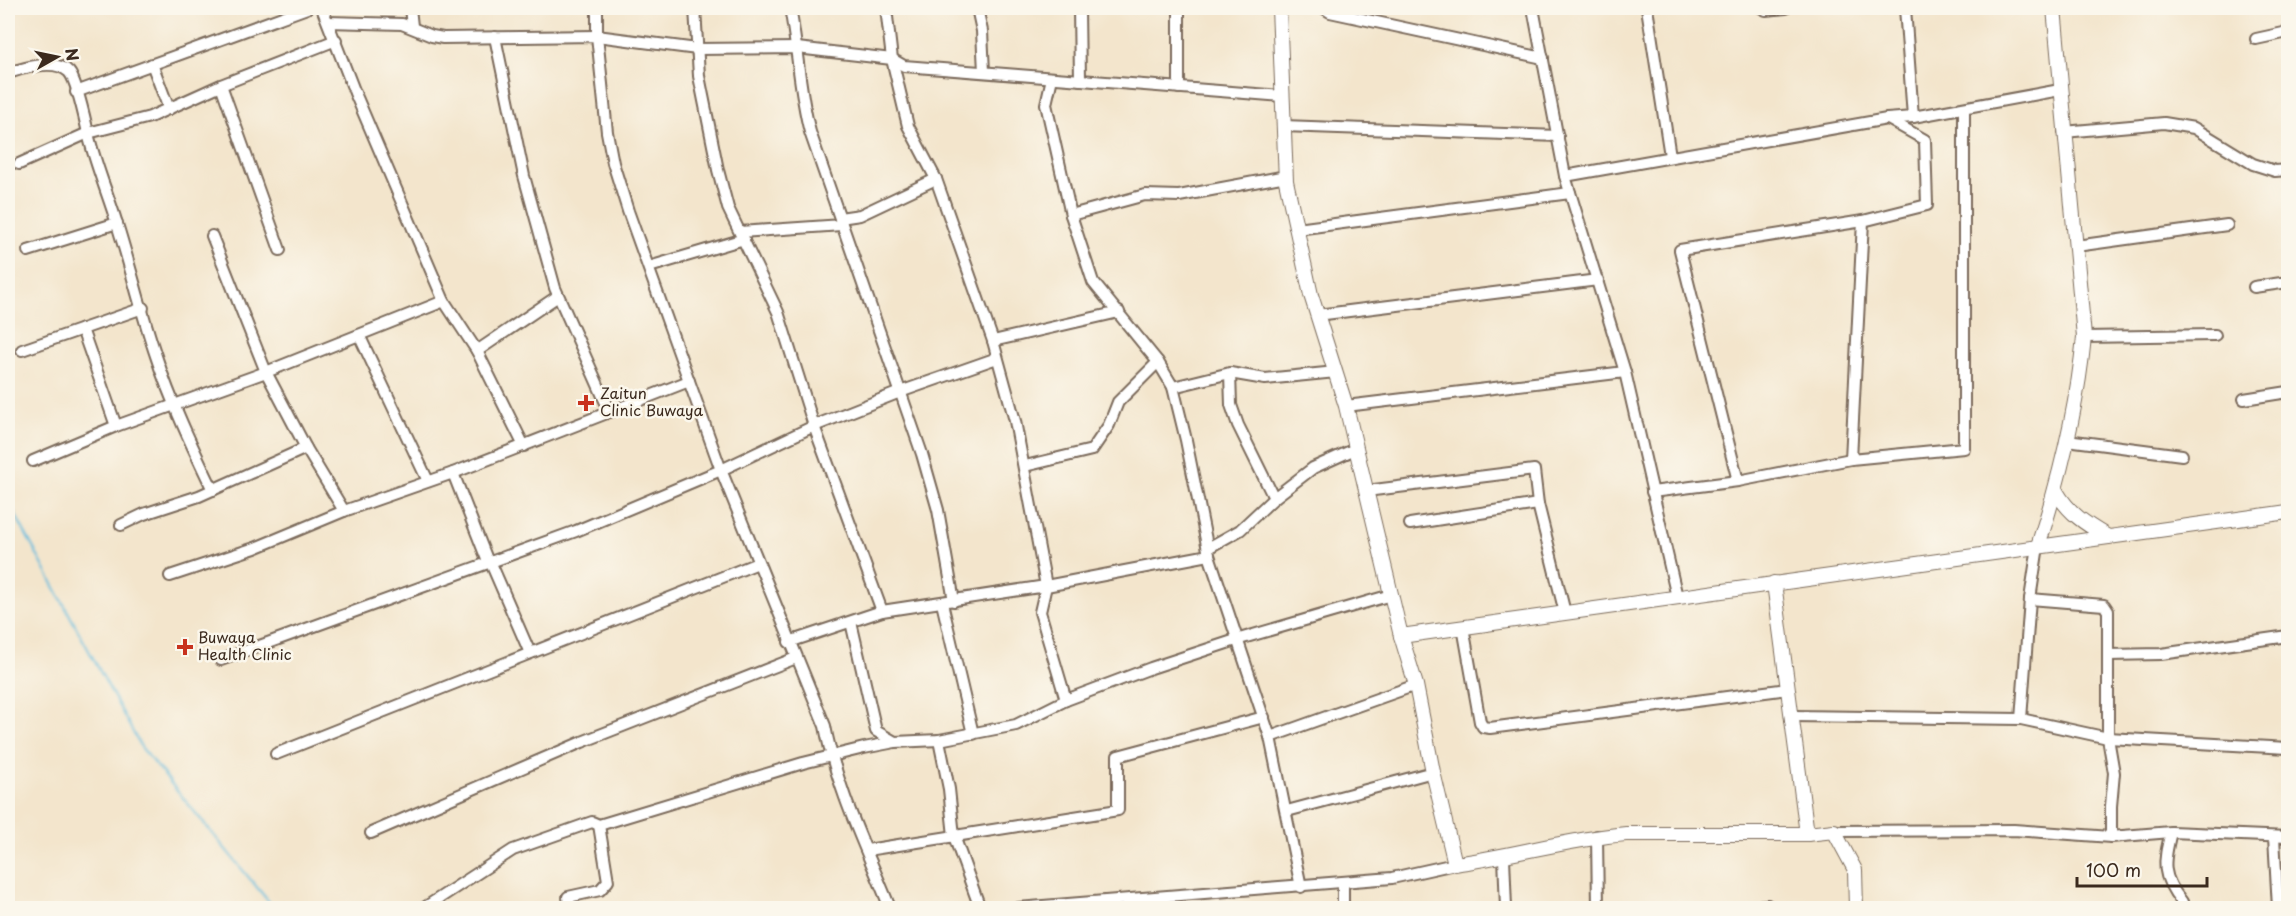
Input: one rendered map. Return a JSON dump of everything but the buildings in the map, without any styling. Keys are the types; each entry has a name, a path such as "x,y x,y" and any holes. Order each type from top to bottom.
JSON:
{"street":[{"path":"76,92 307,8"},
{"path":"322,8 355,93 444,301 477,351 524,446"},
{"path":"410,8 412,27"},
{"path":"597,8 597,36 607,132 613,163 721,470 825,726 830,756 890,909"},
{"path":"695,8 699,76 728,208 778,312 814,426 882,611"},
{"path":"790,8 805,114 922,454 938,510 954,601"},
{"path":"886,8 892,59 908,126 936,179 946,213 993,340 1025,466 1046,586 1040,612 1066,700"},
{"path":"977,8 982,31 984,72"},
{"path":"1079,8 1080,80"},
{"path":"1179,8 1179,88"},
{"path":"1279,8 1286,176 1317,315 1346,406 1401,636 1416,685 1433,772 1455,864"},
{"path":"1324,8 1330,12 1543,58"},
{"path":"1533,8 1565,176 1625,372 1677,597"},
{"path":"1647,8 1670,156"},
{"path":"1762,8 1766,10 1786,8"},
{"path":"1905,8 1912,117"},
{"path":"2021,719 2030,600 2038,546 2056,491 2079,385 2084,337 2054,8"},
{"path":"328,22 402,24 443,38 597,36 697,49 797,48 892,59 904,66 1282,96"},
{"path":"2256,39 2289,32"},
{"path":"495,37 524,176 558,296 610,412"},
{"path":"19,164 88,133 150,117 221,85 336,40"},
{"path":"152,64 169,109"},
{"path":"8,73 36,66 51,66 67,70 72,76 155,354 174,405 213,490"},
{"path":"1052,78 1046,104 1071,215 1093,282 1158,362 1173,387 1209,552 1236,640 1270,737 1301,887"},
{"path":"221,85 280,250"},
{"path":"1565,176 2060,90"},
{"path":"1652,492 1738,481 1851,459 1964,448 1964,108"},
{"path":"1738,481 1680,250 1863,221 1927,205 1925,140 1887,119"},
{"path":"2064,132 2164,123 2194,128 2253,164 2275,171 2289,170"},
{"path":"1283,126 1558,136"},
{"path":"1071,215 1144,195 1179,196 1286,176"},
{"path":"649,267 742,235 841,222 936,179"},
{"path":"1297,229 1570,193"},
{"path":"1851,459 1863,221"},
{"path":"28,251 117,223"},
{"path":"2076,246 2227,225"},
{"path":"212,236 266,372 306,448 344,511"},
{"path":"1317,315 1598,280"},
{"path":"2254,287 2289,282"},
{"path":"477,351 558,296"},
{"path":"33,461 116,426 266,372 444,301"},
{"path":"22,350 143,308"},
{"path":"993,340 1119,312"},
{"path":"82,329 116,426"},
{"path":"2084,337 2215,334"},
{"path":"359,335 428,482"},
{"path":"222,660 576,531 721,470 814,426 900,392 997,358"},
{"path":"1025,466 1092,450 1108,425 1118,402 1158,362"},
{"path":"1173,387 1230,373 1264,380 1336,372"},
{"path":"1346,406 1625,372"},
{"path":"1230,373 1232,405 1238,425 1274,498"},
{"path":"170,576 255,548 344,511 453,473 688,381"},
{"path":"2244,399 2289,392"},
{"path":"2067,441 2182,455"},
{"path":"121,525 144,514 213,490 306,448"},
{"path":"789,642 882,611 1046,586 1209,552 1240,530 1274,498 1313,468 1355,449"},
{"path":"1366,491 1533,470 1538,504 1565,612"},
{"path":"453,473 530,653"},
{"path":"2056,491 2065,507 2082,522 2108,537"},
{"path":"1410,524 1538,504"},
{"path":"1401,636 2289,512"},
{"path":"276,754 758,563"},
{"path":"1774,583 1807,834"},
{"path":"424,909 513,850 592,822 599,825 830,756 864,748 896,742 939,740 1016,726 1066,700 1151,668 1236,640 1391,595"},
{"path":"2030,600 2104,605 2108,611 2108,738 2114,773 2111,837"},
{"path":"942,603 974,734"},
{"path":"851,622 876,730 896,742"},
{"path":"1463,627 1480,722 1483,727 1490,728 1788,689"},
{"path":"2108,655 2161,654 2289,636"},
{"path":"371,833 582,742 796,658"},
{"path":"1270,737 1416,685"},
{"path":"1792,716 2021,719 2108,738 2289,748"},
{"path":"867,850 1118,810 1119,756 1264,717"},
{"path":"864,748 876,730"},
{"path":"939,740 949,789 954,836 980,909"},
{"path":"1287,811 1433,772"},
{"path":"570,909 568,897 600,890 608,881 599,825"},
{"path":"1018,909 1116,899 1301,887 1392,878 1455,864 1504,857 1597,836 1626,834 1807,834 1834,831 2014,830 2111,837 2171,832 2289,837"},
{"path":"1834,831 1854,870 1856,909"},
{"path":"2171,832 2164,860 2170,888 2182,902 2180,909"},
{"path":"1597,836 1598,909"},
{"path":"2274,837 2278,909"},
{"path":"1504,857 1506,909"},
{"path":"1343,883 1343,909"},
{"path":"1741,909 1767,905 1768,909"}],"waterway":[{"path":"8,501 141,747 274,908"}],"place":[{"name":"Zaitun Clinic Buwaya","path":"586,403"},
{"name":"Buwaya Health Clinic","path":"185,647"}]}
